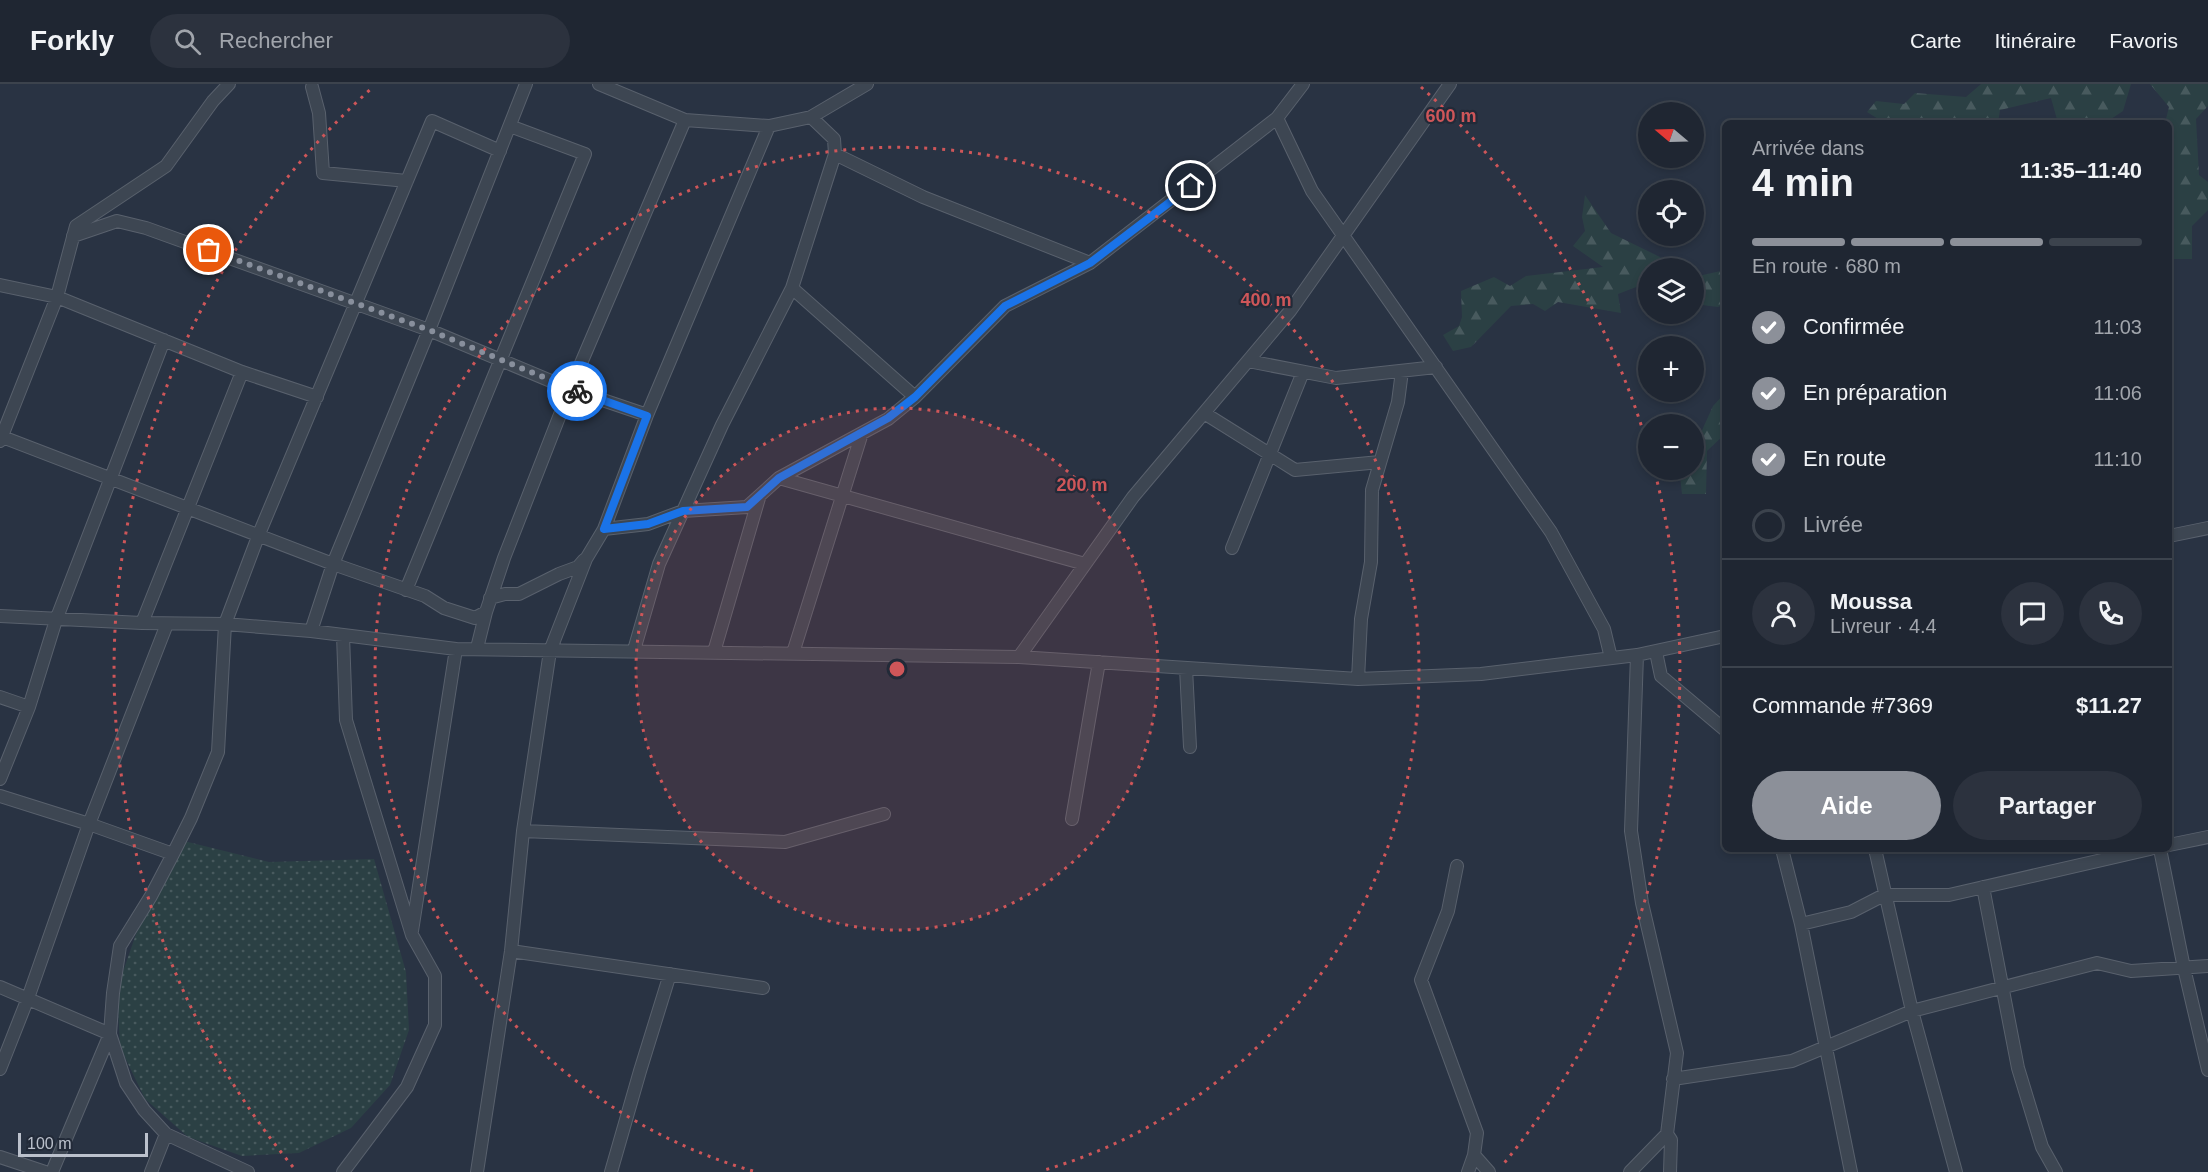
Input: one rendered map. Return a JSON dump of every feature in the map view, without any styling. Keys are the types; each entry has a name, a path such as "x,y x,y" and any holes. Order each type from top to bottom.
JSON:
{"street":[{"path":"229,84 213,101 166,166 76,226 57,297 1,438 188,507 333,564 425,596 444,608 476,618 486,612"},
{"path":"311,632 333,564 526,84"},
{"path":"599,84 685,120 769,126 811,117 867,84"},
{"path":"604,529 648,524 683,511 747,507 779,478 888,418 915,397 1005,306 1090,263 1277,118 1303,84"},
{"path":"1019,657 1133,497 1290,311 1450,84"},
{"path":"312,87 319,113 323,173 407,181"},
{"path":"634,650 659,564 722,425 792,288 835,154 834,139 811,117"},
{"path":"1277,118 1312,191 1551,532 1604,629 1611,658"},
{"path":"477,648 490,598 570,389 685,120"},
{"path":"52,1172 110,1034 120,946 151,896 173,854 191,818 218,752 225,624 259,534 432,121 500,152"},
{"path":"406,590 585,154 510,126"},
{"path":"477,1172 511,951 523,831 550,651 586,559 604,529 647,416 769,126"},
{"path":"835,154 923,197 1090,263"},
{"path":"73,236 117,221 146,228 429,330 570,389 647,416"},
{"path":"0,285 57,297 242,372 318,397"},
{"path":"792,288 915,397"},
{"path":"0,779 29,707 56,620 164,340"},
{"path":"1248,361 1336,378 1436,368"},
{"path":"1358,679 1361,619 1371,562 1372,490 1398,402 1402,371"},
{"path":"142,623 242,372"},
{"path":"1232,548 1303,372"},
{"path":"1204,413 1295,470 1380,462"},
{"path":"793,653 862,433"},
{"path":"779,478 1085,564"},
{"path":"714,652 759,497"},
{"path":"2172,535 2208,528"},
{"path":"490,598 505,594 519,594 578,567 586,559"},
{"path":"0,616 167,624 225,624 456,648 1019,657 1358,679 1481,674 1637,655 1722,637"},
{"path":"0,1070 28,998 89,824 167,624"},
{"path":"343,635 346,720 412,935 435,976 435,1025 408,1087 343,1172"},
{"path":"412,935 456,648"},
{"path":"1656,652 1661,676 1722,727"},
{"path":"1630,1172 1667,1134 1677,1053 1642,903 1631,831 1637,655"},
{"path":"1072,819 1099,662"},
{"path":"1186,668 1190,747"},
{"path":"0,697 29,707"},
{"path":"0,796 173,854"},
{"path":"523,831 785,842 884,814"},
{"path":"2172,844 2208,837"},
{"path":"1783,852 1801,924 1851,1172"},
{"path":"1876,852 1912,1011 1956,1172"},
{"path":"1801,924 1851,912 1884,895 1949,895 2137,852"},
{"path":"2161,852 2208,1070"},
{"path":"1457,866 1448,910 1421,980 1477,1133 1474,1155 1468,1172"},
{"path":"1983,887 2018,1068 2042,1147 2056,1172"},
{"path":"511,951 764,988"},
{"path":"1673,1079 1792,1061 1912,1011 2097,963 2131,971 2208,966"},
{"path":"611,1172 670,974"},
{"path":"0,987 110,1034 126,1083 144,1110 165,1134 248,1172"},
{"path":"151,1172 165,1134"},
{"path":"1667,1134 1671,1140 1670,1172"},
{"path":"1474,1155 1489,1172"},
{"path":"0,1157 45,1172"}],"green space":[{"path":"1981,84 2131,84 2123,111 2110,120 2057,120 2051,98 2000,110 1998,120 1920,120 1918,118 1880,120 1867,112 1876,101 1904,104 1915,93 1966,97"},
{"path":"2150,84 2208,84 2208,106 2196,119 2199,175 2208,182 2208,210 2192,226 2192,259 2172,259 2172,120 2166,120 2169,107"},
{"path":"1585,195 1611,233 1662,258 1638,258 1638,286 1618,294 1621,313 1558,302 1545,311 1533,304 1511,306 1471,347 1453,351 1443,335 1459,326 1462,317 1461,291 1494,277 1510,286 1526,276 1603,267 1573,246 1585,231 1582,217"},
{"path":"1722,271 1722,305 1704,305 1704,275"},
{"path":"1722,396 1722,437 1707,451 1706,494 1682,494 1680,480 1704,480 1704,426 1713,406"},
{"path":"184,841 269,862 374,859 406,972 409,1030 390,1085 351,1128 299,1153 242,1156 188,1137 145,1099 120,1047 117,989 136,934"}],"way so far":[{"path":"209,250 429,330 577,391"}],"route":[{"path":"577,391 647,416 604,529 648,524 683,511 747,507 779,478 902,408 1005,306 1090,263 1191,186"}]}
